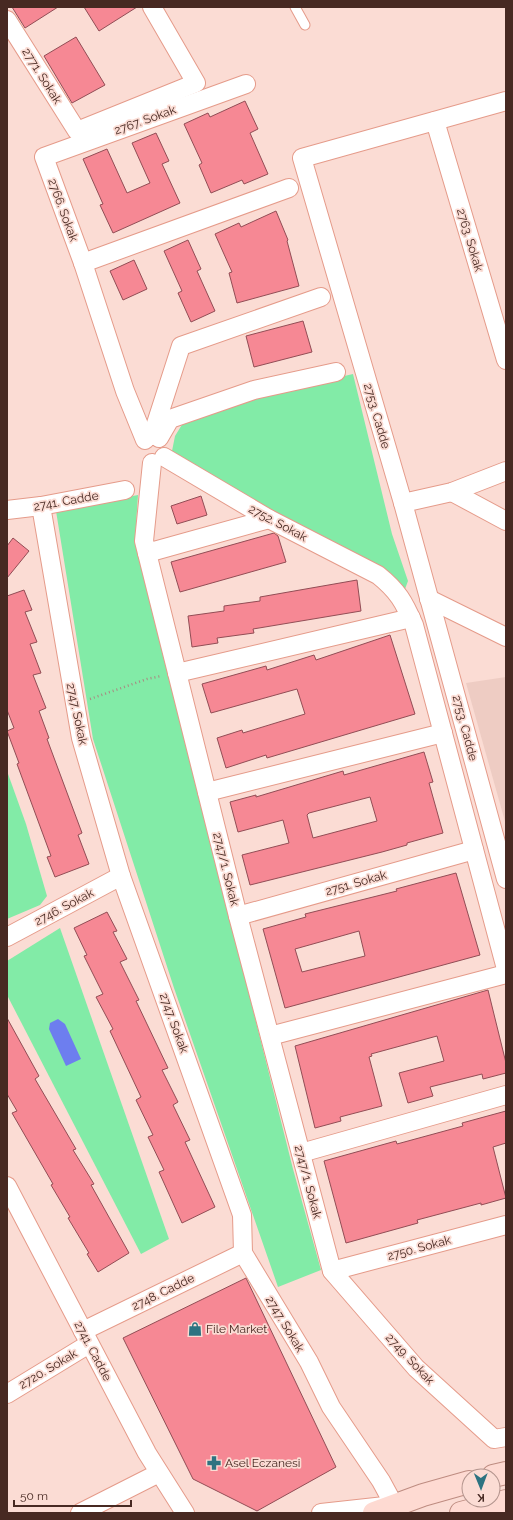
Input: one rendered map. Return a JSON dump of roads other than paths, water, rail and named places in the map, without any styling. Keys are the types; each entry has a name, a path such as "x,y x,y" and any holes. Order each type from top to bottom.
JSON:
{"main road":[{"path":"374,1513 394,1505 461,1484"},
{"path":"461,1513 506,1501"}],"street":[{"name":"2771. Sokak","path":"7,20 77,131 196,83 152,7"},
{"name":"2767. Sokak","path":"44,157 246,84"},
{"name":"2753. Cadde","path":"506,101 302,158 403,503 506,879"},
{"name":"2763. Sokak","path":"435,121 506,360"},
{"name":"2766. Sokak","path":"44,157 83,263 125,391 152,438"},
{"path":"83,263 289,188"},
{"path":"152,438 181,346 321,297"},
{"path":"158,460 147,461 142,452 152,438 170,419 254,390 336,372"},
{"name":"2752. Sokak","path":"158,460 378,575 392,586 402,599 411,618 506,969"},
{"name":"2747/1. Sokak","path":"158,460 144,541 238,916 332,1271"},
{"path":"403,503 452,492 506,471"},
{"name":"2741. Cadde","path":"7,510 41,506 125,490"},
{"path":"452,492 506,521"},
{"name":"2747. Sokak","path":"41,506 81,738 121,876 242,1215 242,1253 308,1362 331,1407 381,1481 394,1505"},
{"path":"147,553 269,519"},
{"path":"429,599 506,637"},
{"path":"177,673 411,618"},
{"path":"207,792 443,733"},
{"name":"2751. Sokak","path":"238,916 474,850"},
{"name":"2746. Sokak","path":"7,937 121,876"},
{"path":"270,1036 506,974"},
{"path":"301,1153 506,1095"},
{"name":"2741. Cadde","path":"7,1186 147,1453 185,1513"},
{"name":"2750. Sokak","path":"332,1271 506,1225"},
{"name":"2748. Cadde","path":"86,1337 242,1253"},
{"name":"2749. Sokak","path":"332,1271 416,1368 500,1438"},
{"name":"2720. Sokak","path":"7,1394 86,1337"},
{"path":"80,1513 159,1473"},
{"path":"321,1513 394,1505"}],"lane":[{"path":"295,7 305,25"}],"water":[{"path":"58,1019 65,1024 81,1059 66,1066 49,1029 50,1023"}],"place":[{"name":"File Market","path":"195,1329"},
{"name":"Asel Eczanesi","path":"214,1463"}]}
